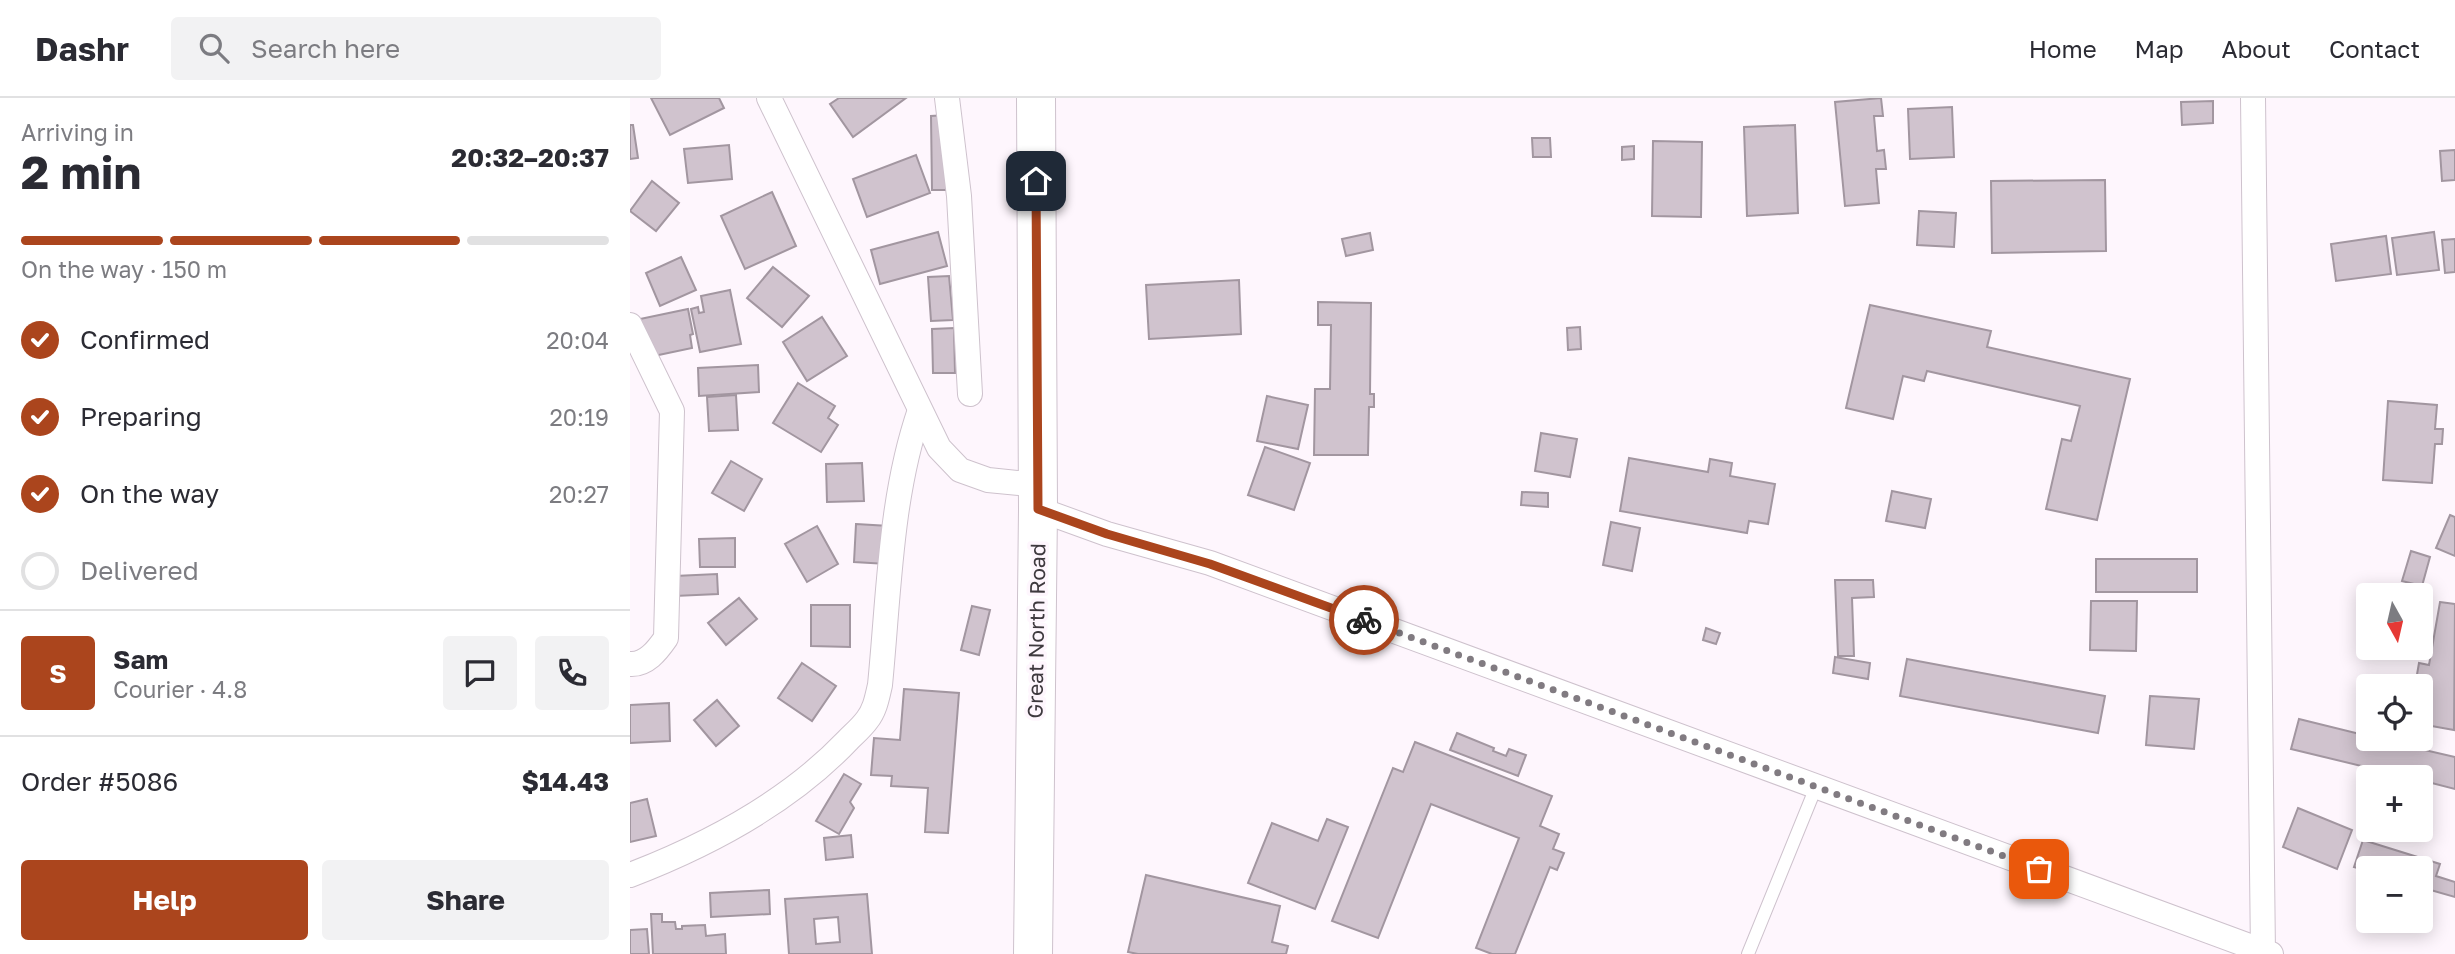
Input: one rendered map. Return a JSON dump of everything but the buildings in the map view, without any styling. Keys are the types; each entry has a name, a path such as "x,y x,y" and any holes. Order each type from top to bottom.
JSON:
{"highway":[{"name":"Great North Road","path":"1032,954 1038,497 1036,98"}],"street":[{"path":"769,98 939,448 961,470 1038,497 1107,534 1210,564 2266,953 2253,98"},
{"path":"947,98 960,196 970,394"},
{"path":"630,325 672,411 666,638 656,653 638,664 630,664"},
{"path":"630,875 659,864 722,832 779,798 829,761 867,720 877,703 900,487 908,445 920,410"}],"lane":[{"path":"1748,954 1816,787"}],"way so far":[{"path":"1364,620 2039,869"}],"route":[{"path":"1036,181 1038,509 1107,534 1210,564 1364,620"}]}
